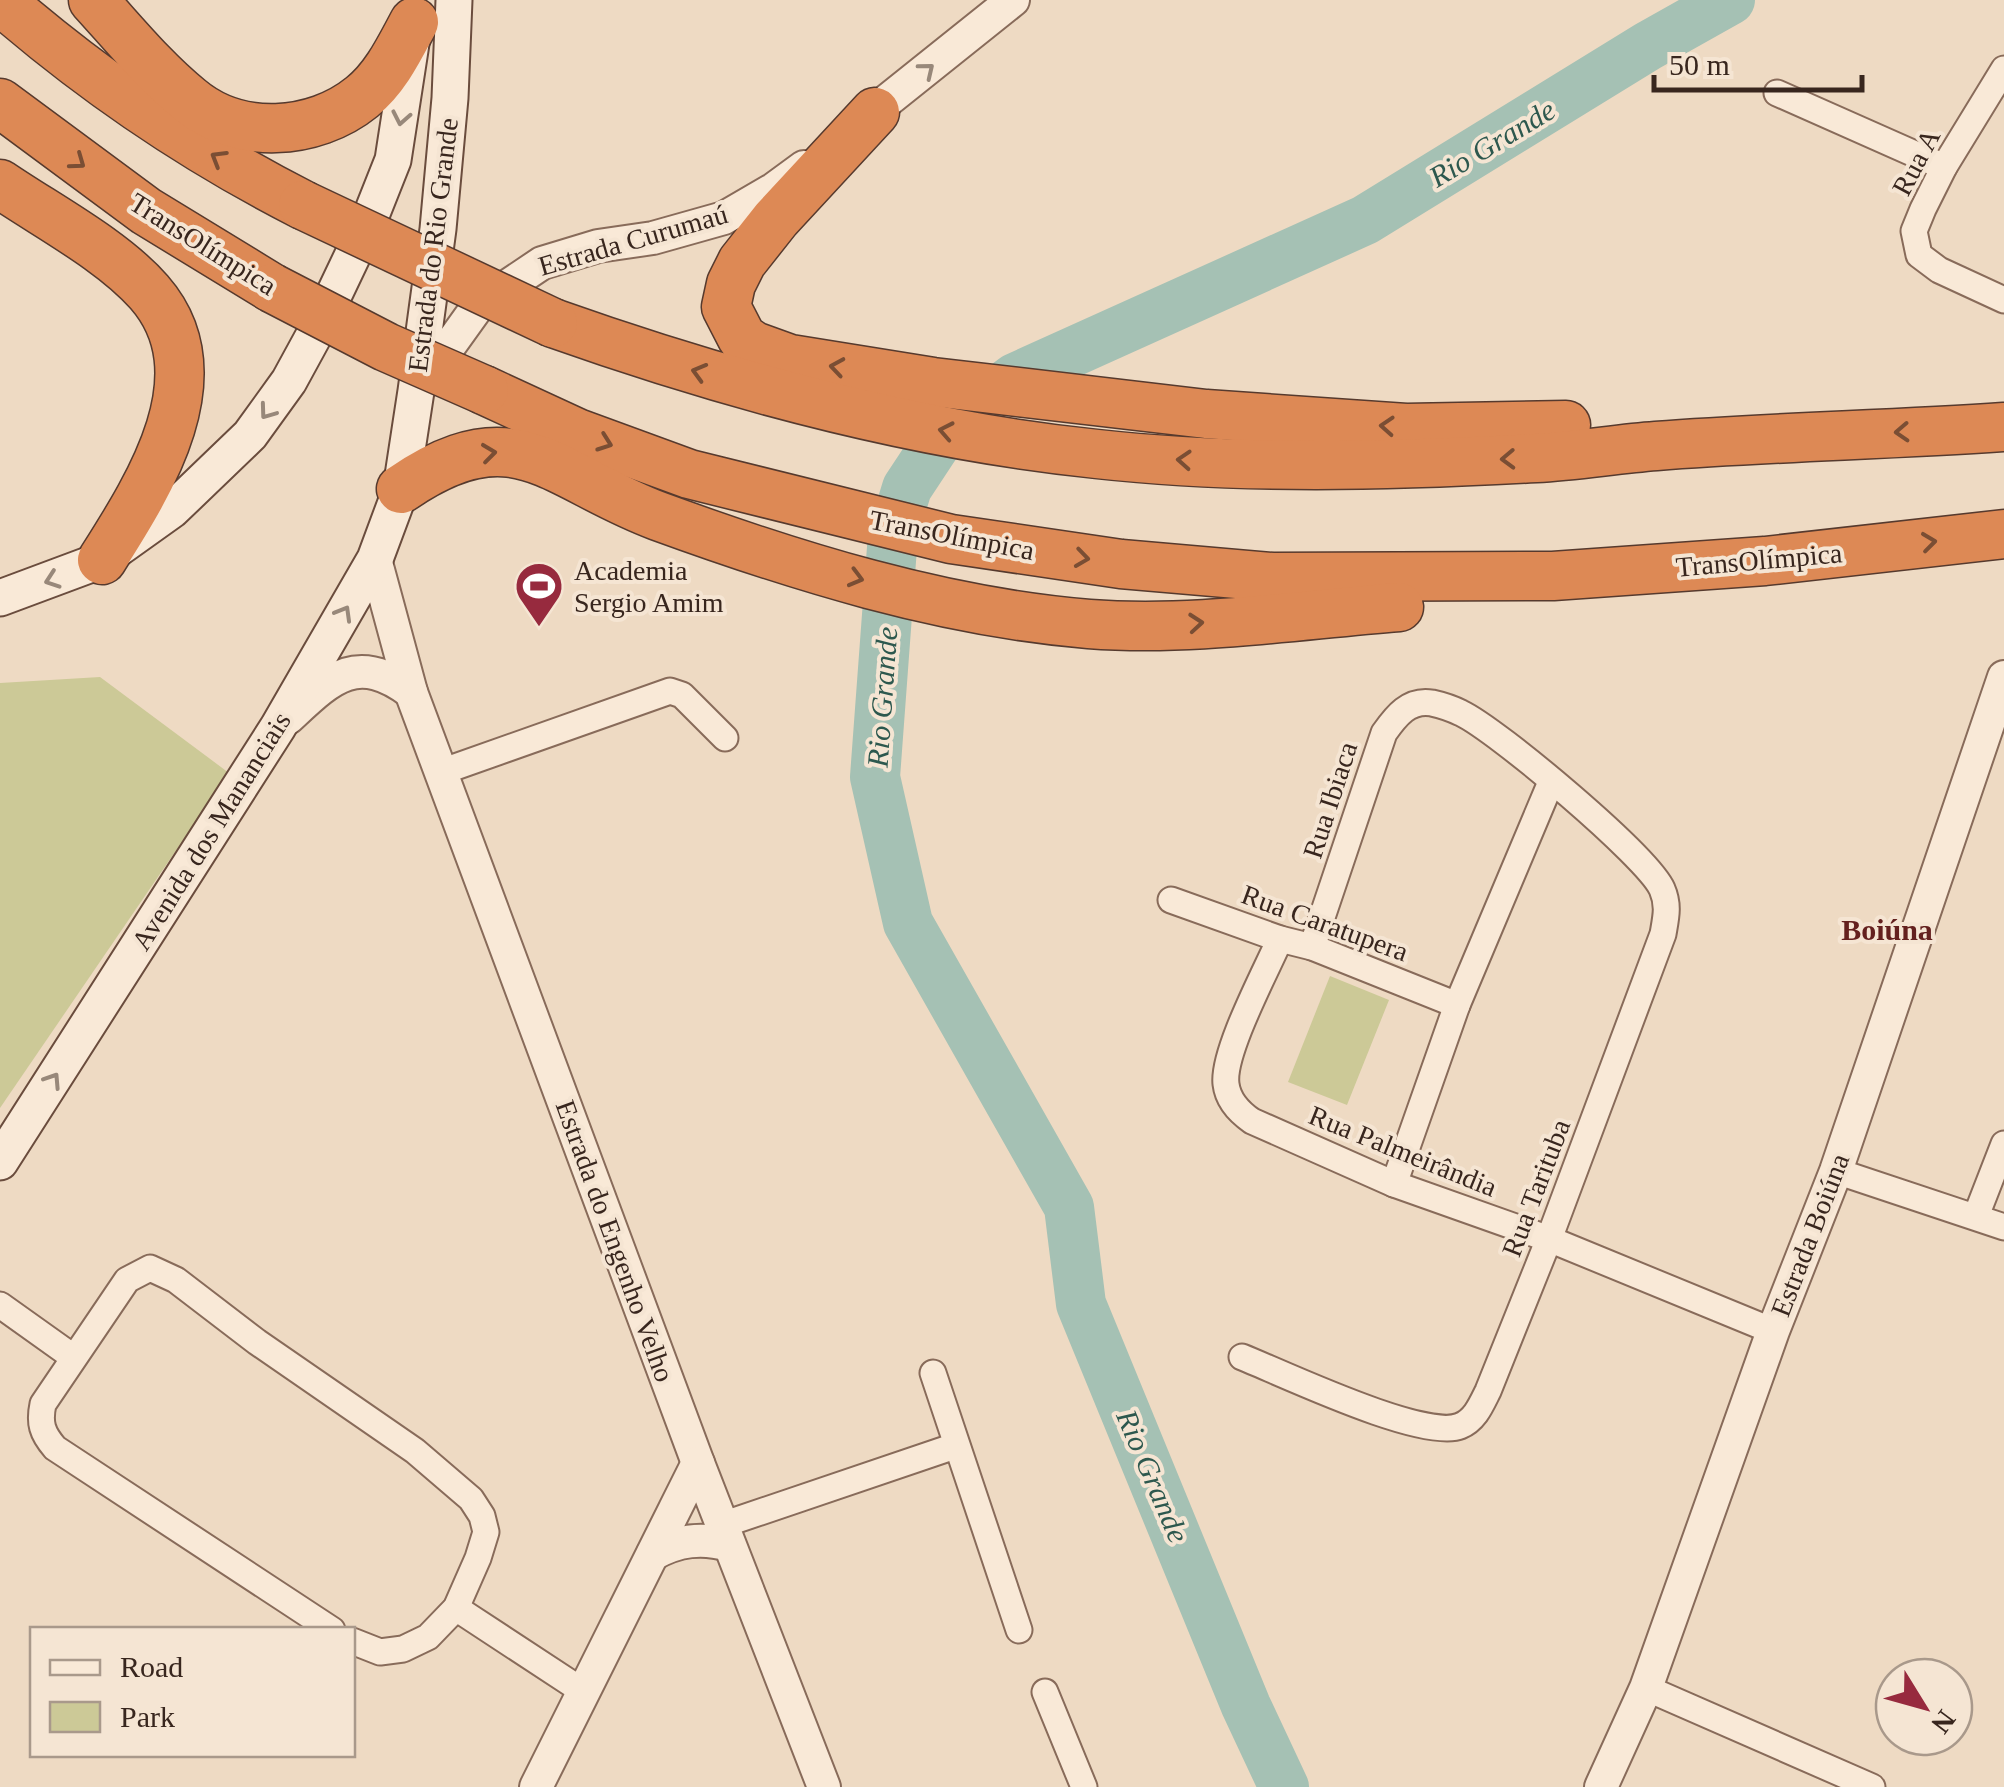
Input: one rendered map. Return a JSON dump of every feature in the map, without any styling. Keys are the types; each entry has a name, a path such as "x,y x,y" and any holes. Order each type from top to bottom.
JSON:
{"highway":[{"path":"0,0 71,60 208,152 303,206 553,323 648,357 752,387 895,421 1097,454 1229,464 1538,458 1656,446 2002,427"},
{"path":"93,0 192,102 217,117 256,128 316,123 363,96 382,76 427,7"},
{"name":"TransOlímpica","path":"0,104 146,211 272,288 386,347 577,433 690,474 951,539 1121,564 1344,579 1553,576 1745,563 2000,534"},
{"path":"875,112 776,219 742,262 731,284 726,307 742,338 769,352 790,360 933,382 1206,414 1406,428 1580,424 1606,427 1656,446"},
{"path":"0,184 88,243 150,293 169,320 178,351 178,389 167,444 140,501 102,560"},
{"path":"401,490 432,468 463,457 518,452 542,460 629,505 786,560 1004,613 1091,624 1172,626 1802,572 1876,549"}],"main road":[{"name":"Estrada do Rio Grande","path":"401,490 438,229 450,98 427,7"},
{"name":"Estrada do Rio Grande","path":"0,598 102,560 172,510 250,434 289,381 352,257 393,160 427,7"},
{"name":"Avenida dos Mananciais","path":"0,1162 278,727 376,559 401,490"}],"street":[{"name":"Estrada Curumaú","path":"416,392 478,306 512,280 542,263 598,246 653,238 724,218 774,189 1013,0"},
{"name":"Rua A","path":"2004,69 1944,167 1914,231 1919,255 1939,270 2004,300"},
{"path":"1777,93 1944,167"},
{"name":"Estrada do Engenho Velho","path":"376,559 411,692 698,1464 824,1787"},
{"path":"278,727 329,680 348,672 382,675 411,692"},
{"name":"Estrada Boiúna","path":"1601,1787 1646,1688 1773,1331 1836,1170 2004,677"},
{"path":"441,772 670,691 682,694 725,738"},
{"name":"Rua Ibiaca","path":"1312,947 1384,733 1394,718 1408,706 1429,702 1460,712 1488,730"},
{"name":"Rua Tarituba","path":"1242,1357 1402,1420 1439,1430 1460,1426 1475,1415 1488,1391 1549,1240 1663,934 1668,908 1661,886 1640,861 1488,730"},
{"path":"1394,1184 1457,1005 1552,782"},
{"name":"Rua Caratupera","path":"1171,900 1312,947 1457,1005"},
{"name":"Rua Palmeirândia","path":"1280,939 1230,1053 1225,1082 1237,1110 1252,1121 1394,1184 1549,1240 1773,1331"},
{"path":"1976,1216 2004,1144"},
{"path":"1836,1170 2004,1227"},
{"path":"327,1627 55,1448 42,1431 43,1404 127,1280 150,1268 176,1280 257,1342 415,1450 471,1499 482,1516 486,1532 456,1608 428,1637 402,1649 380,1652 355,1642"},
{"path":"0,1305 73,1356"},
{"path":"933,1373 1019,1630"},
{"path":"653,1554 683,1542 714,1541 955,1446"},
{"path":"536,1787 698,1464"},
{"path":"456,1608 584,1692"},
{"path":"1646,1688 1872,1787"},
{"path":"1046,1692 1084,1787"}],"green space":[{"path":"100,677 229,773 0,1108 0,683"},
{"path":"1330,976 1389,1000 1347,1105 1288,1082"}],"waterway":[{"name":"Rio Grande","path":"1284,1787 1246,1706 1081,1304 1069,1207 908,923 875,777 893,534 907,488 938,441 1015,378 1365,220 1730,0"}],"place":[{"name":"Academia Sergio Amim","path":"539,628"}],"district":[{"name":"Boiúna","path":"1887,929"}]}
